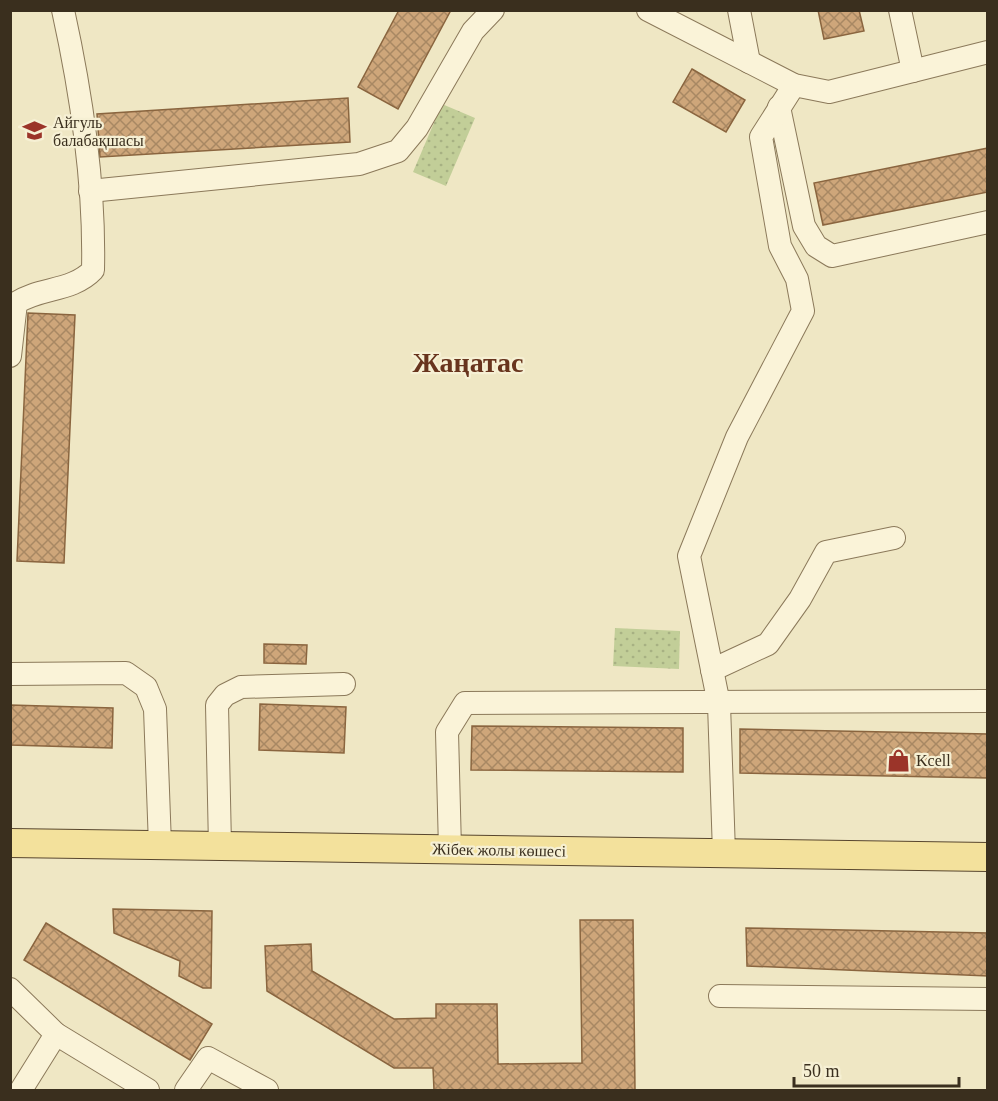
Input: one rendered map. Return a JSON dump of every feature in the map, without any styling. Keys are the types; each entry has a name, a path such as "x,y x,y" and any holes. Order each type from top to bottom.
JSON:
{"main road":[{"name":"Жібек жолы көшесі","path":"10,843 987,857"}],"lane":[{"path":"10,356 16,303 27,295 83,280 93,270 94,216 73,54 63,10"},
{"path":"90,191 359,164 398,151 417,129 483,10"},
{"path":"473,31 493,10"},
{"path":"648,10 794,85 829,92 987,52"},
{"path":"739,10 749,62"},
{"path":"900,10 913,71"},
{"path":"724,853 719,704 688,556 737,436 802,311 797,279 780,246 761,137 794,85"},
{"path":"779,107 804,226 816,246 832,256 987,222"},
{"path":"712,670 768,644 800,599 826,552 894,538"},
{"path":"10,674 126,673 146,687 155,710 160,845"},
{"path":"220,846 217,705 225,695 241,687 344,684"},
{"path":"450,849 447,732 465,703 719,704 987,701"},
{"path":"10,989 56,1034 148,1090"},
{"path":"720,996 987,999"},
{"path":"21,1090 56,1034"},
{"path":"186,1090 208,1058 267,1090"}],"green space":[{"path":"442,104 475,118 446,186 413,172"},
{"path":"615,628 680,631 679,669 613,666"}],"building":[{"path":"399,10 451,10 398,109 358,87"},
{"path":"818,10 859,10 864,31 824,39"},
{"path":"692,69 745,100 726,132 673,102"},
{"path":"348,98 350,142 100,157 97,114"},
{"path":"988,148 988,192 823,225 814,183"},
{"path":"28,313 75,315 64,563 17,561"},
{"path":"264,644 307,645 306,664 264,663"},
{"path":"260,704 346,707 344,753 259,750"},
{"path":"10,705 113,708 112,748 10,745"},
{"path":"472,726 683,728 683,772 471,770"},
{"path":"740,729 988,734 988,778 740,773"},
{"path":"113,909 212,911 211,988 203,988 179,976 180,961 114,933"},
{"path":"580,920 633,920 635,1090 434,1090 433,1068 394,1068 267,991 265,946 311,944 312,971 394,1019 436,1018 436,1004 497,1004 498,1064 582,1063"},
{"path":"46,923 212,1024 190,1060 24,960"},
{"path":"746,928 988,933 988,976 747,966"}],"place":[{"name":"Айгуль балабақшасы","path":"35,131"},
{"name":"Kcell","path":"898,760"}],"district":[{"name":"Жаңатас","path":"468,362"}]}
